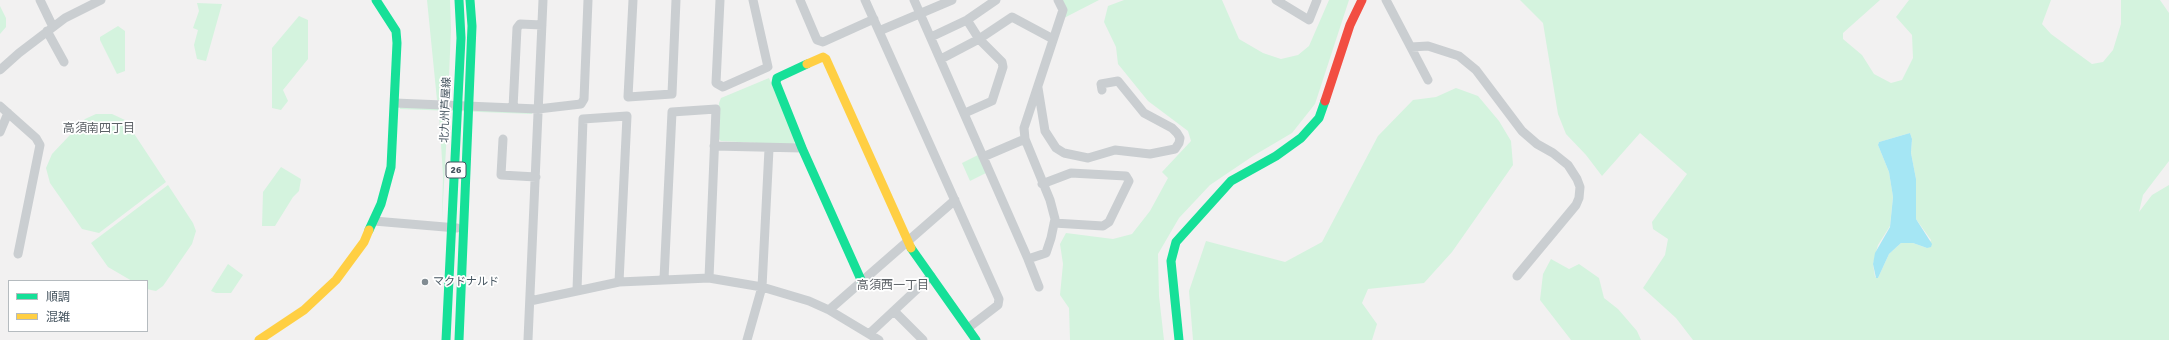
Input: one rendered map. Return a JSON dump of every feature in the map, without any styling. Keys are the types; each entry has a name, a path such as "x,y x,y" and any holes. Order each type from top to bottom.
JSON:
{"street":[{"path":"40,0 64,62"},
{"path":"0,70 65,18 101,0"},
{"name":"北九州芦屋線","path":"446,340 454,228 461,38 459,0"},
{"name":"北九州芦屋線","path":"459,340 472,26 470,0"},
{"path":"528,340 543,0"},
{"path":"395,103 538,109 581,104 584,100 588,0"},
{"path":"633,0 628,97 672,94 676,0"},
{"path":"720,0 716,83 723,88 768,67 753,0"},
{"path":"800,0 817,40 823,42 874,19"},
{"path":"866,0 999,299 998,305 968,328"},
{"path":"914,0 965,113 1039,287"},
{"path":"879,31 920,15 952,0"},
{"path":"931,37 968,20 996,0"},
{"path":"1028,259 1046,253 1054,222 1050,200 1024,139 1024,128 1063,10 1058,0"},
{"path":"1276,0 1310,20 1317,0"},
{"path":"1179,340 1171,261 1176,242 1207,209 1231,180 1276,156 1301,138 1319,118 1350,25 1362,0"},
{"path":"1386,0 1428,80"},
{"path":"259,340 304,310 336,280 364,242 387,187 391,167 395,103 396,31 379,1"},
{"path":"941,59 979,39 1012,17 1053,39"},
{"path":"965,113 992,101 1003,67 1002,62 979,39 968,20"},
{"path":"513,108 517,28 520,24 542,25"},
{"path":"1411,47 1428,46 1459,56 1476,70 1522,131 1537,144 1554,153 1568,165 1577,179 1580,187 1579,198 1576,205 1517,276"},
{"path":"862,282 802,148 776,83 777,78 823,58 826,60 907,242 976,340"},
{"path":"1038,88 1045,131 1056,148 1064,154 1088,158 1115,150 1150,154 1175,148 1180,143 1177,133 1172,128 1144,113 1118,81 1101,84 1102,90"},
{"path":"0,106 36,138 40,145 18,254"},
{"path":"664,279 672,112 716,109 709,278"},
{"path":"0,132 8,113"},
{"path":"577,290 583,119 627,116 620,282"},
{"path":"503,139 501,175 536,177"},
{"path":"983,157 1024,139"},
{"path":"714,146 769,149 802,148"},
{"path":"747,340 762,287 769,149"},
{"path":"1042,184 1071,173 1126,176 1129,181 1109,222 1103,226 1054,222"},
{"path":"829,310 955,200"},
{"path":"374,221 464,229"},
{"path":"869,334 931,276"},
{"path":"530,301 620,282 709,278 762,287 809,301 829,310 879,340"},
{"path":"894,310 923,340"}],"green space":[{"path":"427,0 450,0 451,29 448,100 437,100"},
{"path":"1062,0 1099,0 1064,18"},
{"path":"1124,0 1222,0 1239,39 1263,53 1281,59 1298,55 1309,46 1329,0 1349,0 1315,104 1292,133 1253,156 1210,185 1179,218 1158,254 1159,296 1164,340 1070,340 1069,308 1060,295 1063,264 1060,244 1066,233 1113,239 1132,234 1150,211 1168,178 1162,172 1191,141 1188,131 1148,101 1118,64 1116,47 1104,22 1108,6"},
{"path":"1520,0 1880,0 1843,33 1843,39 1862,55 1874,74 1891,83 1902,80 1913,58 1912,35 1896,17 1909,0 2051,0 2042,24 2051,34 2092,64 2103,62 2113,50 2121,24 2121,0 2160,0 2169,13 2169,161 2143,195 2139,212 2152,195 2169,185 2169,340 1693,340 1676,318 1643,288 1665,255 1668,239 1653,229 1652,222 1687,174 1640,133 1602,176 1586,155 1566,134 1558,114 1543,23","holes":["1910,133 1912,139 1911,153 1916,179 1916,219 1931,240 1927,248 1913,243 1901,243 1889,254 1878,278 1875,277 1873,264 1878,245 1890,226 1893,197 1889,172 1878,145 1879,142"]},
{"path":"197,3 222,4 206,61 197,59 194,45 198,30 193,28 199,11"},
{"path":"0,6 6,18 6,27 0,34"},
{"path":"299,16 308,20 308,59 283,90 288,101 281,110 272,108 272,48"},
{"path":"118,26 125,31 125,71 117,74 100,40 100,37"},
{"path":"769,78 796,140 793,145 721,141 717,138 719,103 721,98"},
{"path":"1456,88 1478,96 1499,121 1511,141 1513,165 1452,252 1424,283 1368,289 1362,303 1377,324 1372,340 1193,340 1189,291 1206,241 1285,262 1322,242 1378,136 1413,100 1436,97"},
{"path":"400,107 531,112 532,114 400,109"},
{"path":"439,113 448,113 442,219 443,175"},
{"path":"96,114 112,114 125,120 166,182 99,233 82,229 50,183 46,168 52,154 85,119"},
{"path":"978,155 986,173 970,181 962,163"},
{"path":"281,167 301,179 299,191 293,197 275,226 262,226 263,192"},
{"path":"168,185 193,223 196,231 192,244 163,286 156,291 148,289 148,280 130,280 108,267 91,243"},
{"path":"1551,259 1569,269 1579,264 1599,278 1604,298 1618,309 1637,331 1641,340 1571,340 1540,300 1543,274"},
{"path":"228,264 243,275 231,293 216,293 211,291"}],"water":[{"path":"1910,133 1912,139 1911,153 1916,179 1916,219 1932,244 1931,247 1927,248 1913,243 1901,243 1889,254 1878,278 1876,278 1873,264 1875,253 1890,227 1893,197 1889,172 1878,145 1879,142"}],"traffic: fast":[{"path":"369,230 381,204 391,167 397,43 396,31 376,0"},
{"path":"446,340 461,38 459,0"},
{"path":"459,340 472,26 470,0"},
{"path":"807,64 777,78 776,83 802,148 862,282"},
{"path":"1179,340 1171,261 1176,242 1231,181 1276,156 1301,138 1319,118 1325,101"},
{"path":"911,248 976,340"}],"traffic: slow":[{"path":"807,64 823,57 826,59 911,248"},
{"path":"259,340 304,310 336,280 364,242 369,230"}],"traffic: jam":[{"path":"1325,101 1350,25 1362,0"}],"place":[{"name":"マクドナルド","path":"425,282"}],"district":[{"name":"高須南四丁目","path":"99,129"},
{"name":"高須西一丁目","path":"893,286"}]}
